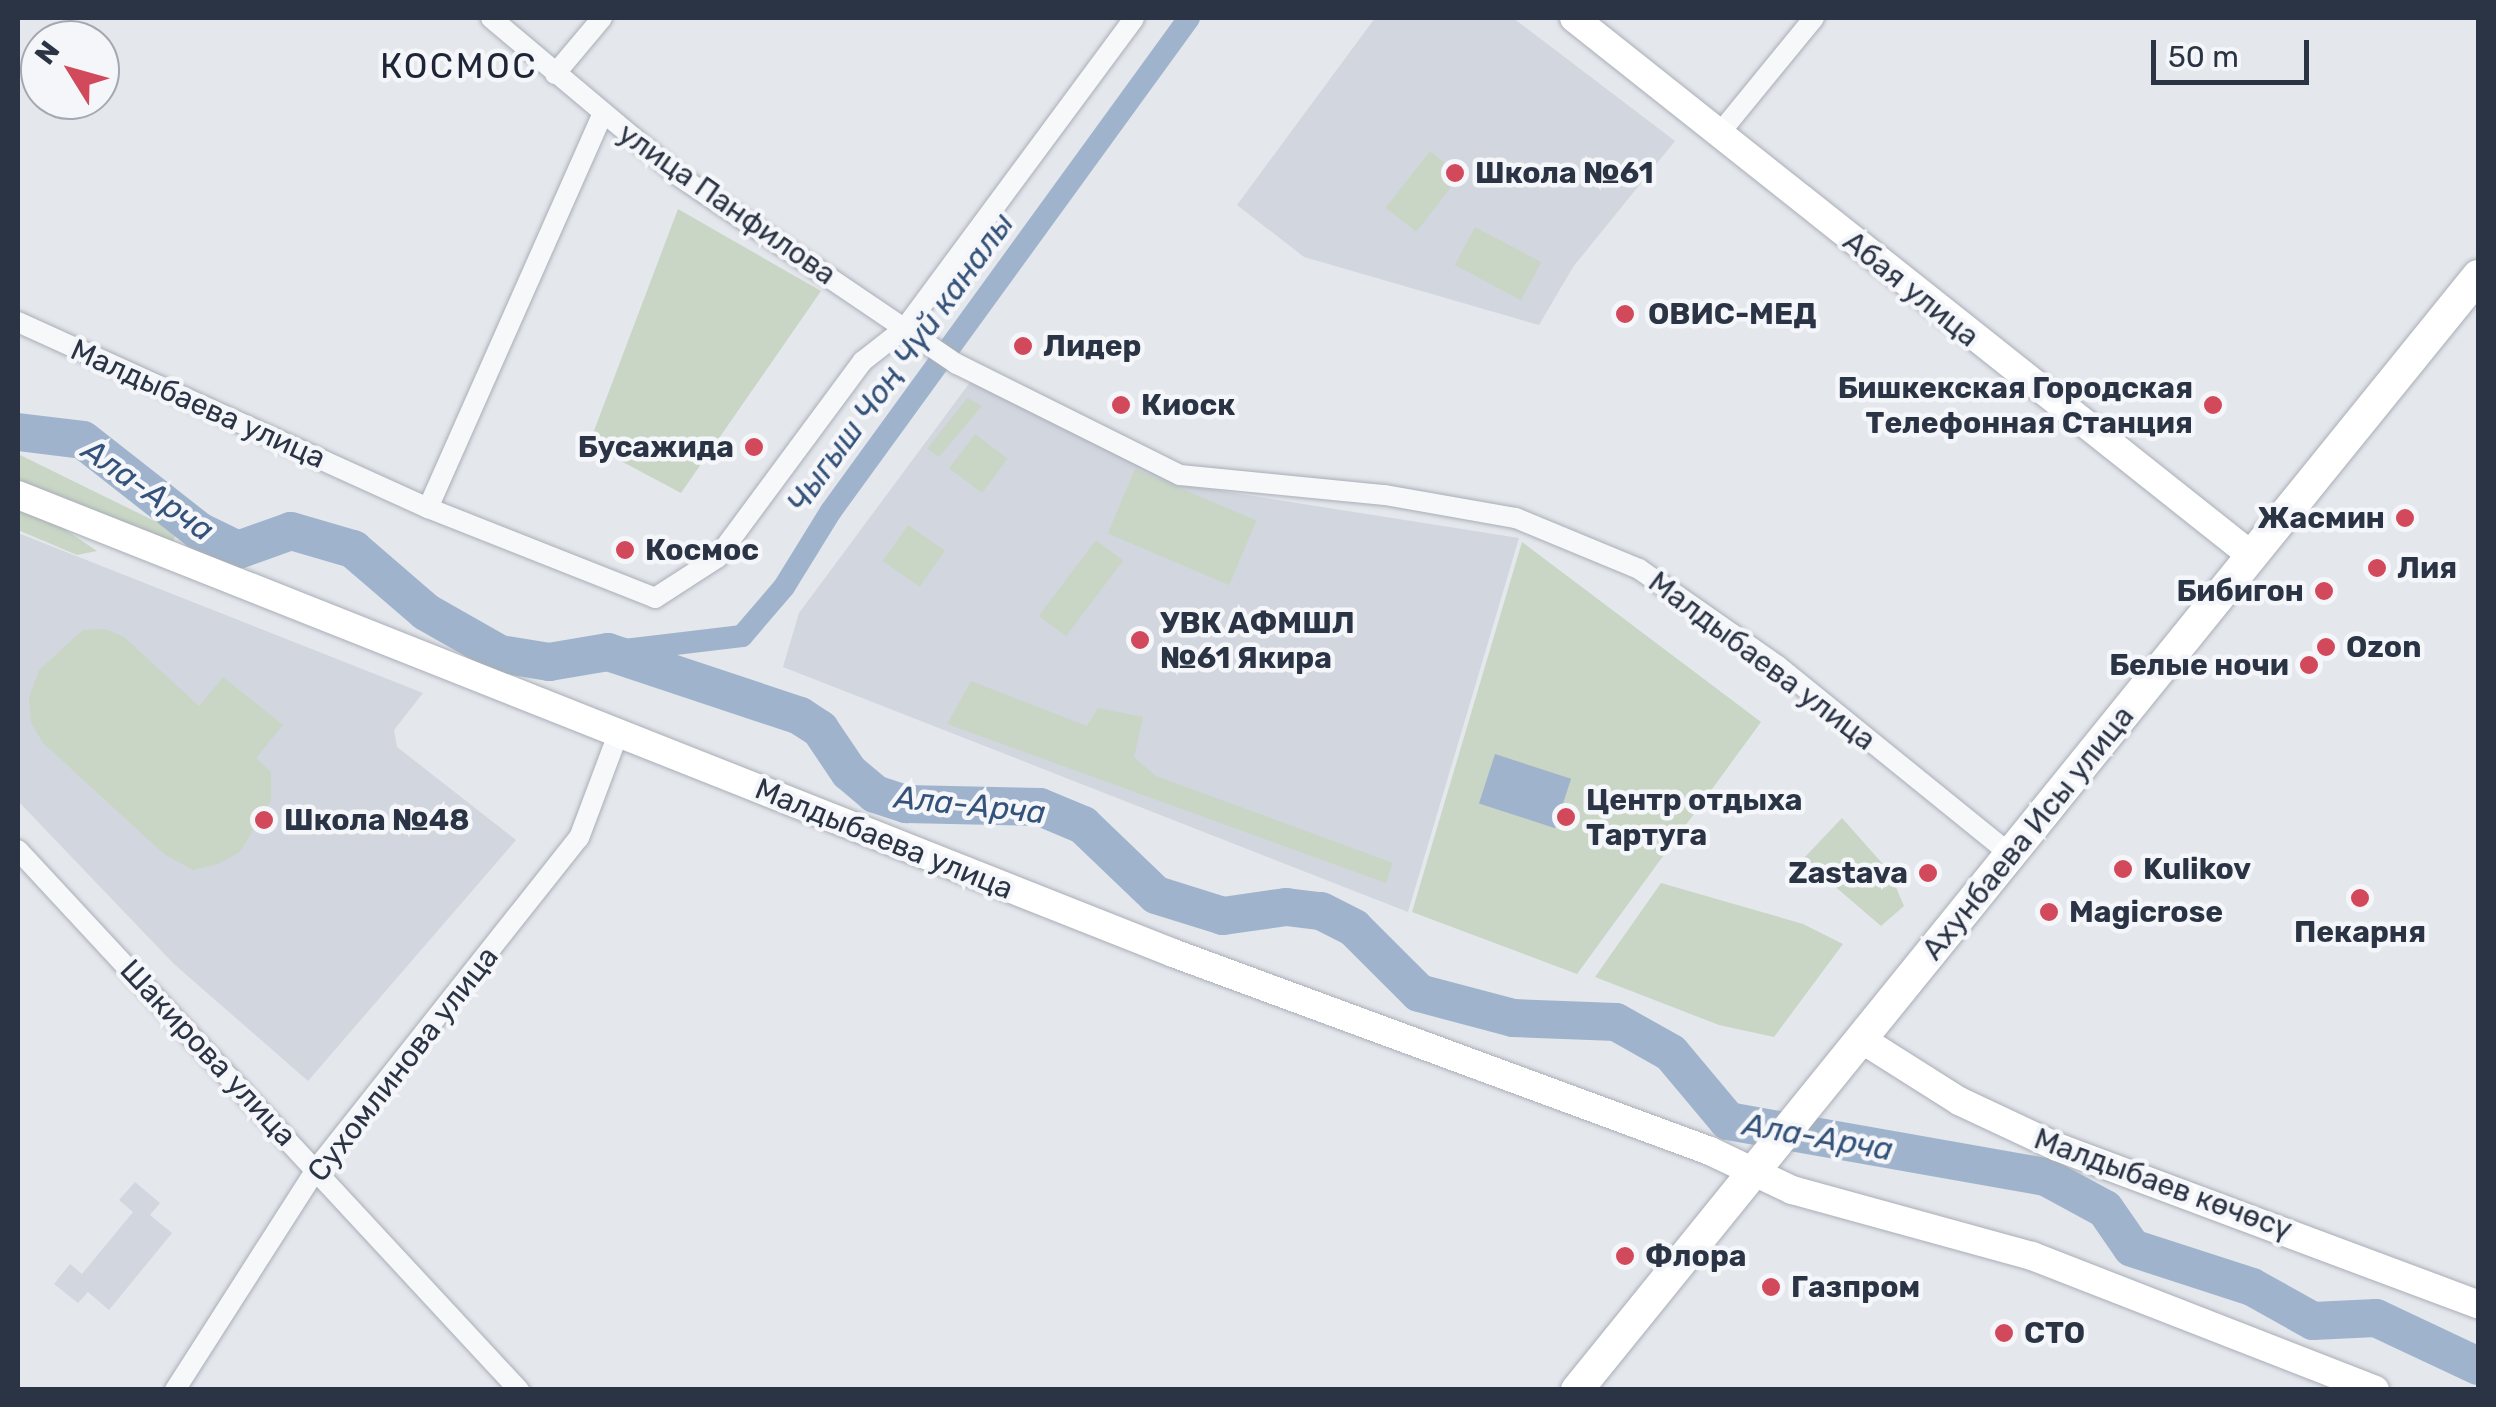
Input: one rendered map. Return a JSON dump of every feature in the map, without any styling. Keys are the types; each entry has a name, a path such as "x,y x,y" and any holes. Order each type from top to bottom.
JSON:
{"main road":[{"name":"Ахунбаева Исы улица","path":"1578,1390 2478,276"}],"street":[{"name":"улица Панфилова","path":"492,18 602,116 679,176 967,368"},
{"path":"555,74 602,18"},
{"path":"905,328 1134,18"},
{"name":"Абая улица","path":"1574,18 2252,556"},
{"path":"1719,134 1814,18"},
{"path":"428,508 602,116"},
{"name":"Малдыбаева улица","path":"18,322 428,508 655,598 718,558 863,361 905,328"},
{"name":"Малдыбаева улица","path":"967,368 1180,475 1386,495 1516,518 1639,569 1778,666 2010,854"},
{"name":"Малдыбаева улица","path":"18,494 1173,952 1763,1161"},
{"name":"Сухомлинова улица","path":"176,1390 317,1168 579,838 618,734"},
{"name":"Шакирова улица","path":"18,850 519,1390"},
{"name":"Малдыбаев көчөсү","path":"1861,1039 1959,1102 2042,1140 2478,1304"},
{"path":"1763,1161 1792,1190 2032,1256 2375,1390"}],"shaded area":[{"name":"Школа №61","path":"1375,18 1513,18 1675,141 1573,267 1539,325 1304,257 1237,205"},
{"name":"УВК АФМШЛ №61 Якира","path":"971,381 1176,484 1519,538 1408,912 783,667 799,613"},
{"name":"Школа №48","path":"18,533 423,693 394,730 397,747 516,840 308,1081 174,964 18,801"},
{"path":"135,1182 160,1203 150,1215 172,1233 109,1310 88,1292 78,1303 54,1284 70,1264 82,1274 133,1212 119,1200"}],"green space":[{"path":"1430,151 1461,175 1416,232 1386,208"},
{"path":"678,209 821,291 681,493 589,444"},
{"path":"1475,227 1541,262 1521,300 1455,265"},
{"path":"967,398 982,406 939,457 927,449"},
{"path":"975,434 1008,459 982,493 949,468"},
{"path":"18,454 177,532 172,544 18,482"},
{"path":"1135,469 1257,521 1229,585 1108,533"},
{"path":"18,508 54,522 97,551 77,555 18,530"},
{"path":"908,525 945,551 920,587 883,561"},
{"path":"1096,540 1123,560 1066,636 1039,616"},
{"name":"Центр отдыха Тартуга","path":"1522,542 1761,722 1577,974 1412,912"},
{"path":"105,629 124,637 199,706 223,677 283,725 256,758 271,772 271,800 240,852 218,864 193,870 164,854 43,743 31,723 29,697 39,670 83,630"},
{"path":"971,681 1087,726 1098,708 1143,717 1134,757 1156,776 1393,863 1386,883 947,724"},
{"path":"1842,818 1889,871 1904,906 1881,926 1803,859"},
{"path":"1661,883 1803,924 1843,944 1774,1037 1719,1025 1595,977"}],"water":[{"path":"1495,754 1571,779 1555,828 1479,803"}],"waterway":[{"name":"Чыгыш Чоң Чүй каналы","path":"608,652 742,636 784,587 831,511 1189,18"},
{"name":"Ала-Арча","path":"18,432 83,440 199,531 238,550 291,531 353,549 426,612 500,654 549,662 608,652 800,716 820,729 849,772 875,794 906,804 1040,807 1083,825 1156,895 1223,916 1286,907 1321,911 1354,928 1419,993 1513,1018 1616,1022 1671,1053 1728,1121 2046,1177 2105,1209 2132,1248 2252,1287 2313,1321 2376,1318 2478,1366"}],"place":[{"name":"Школа №61","path":"1455,173"},
{"name":"ОВИС-МЕД","path":"1625,314"},
{"name":"Лидер","path":"1023,346"},
{"name":"Киоск","path":"1121,405"},
{"name":"Бишкекская Городская Телефонная Станция","path":"2213,405"},
{"name":"Бусажида","path":"754,447"},
{"name":"Жасмин","path":"2405,518"},
{"name":"Космос","path":"625,550"},
{"name":"Лия","path":"2377,568"},
{"name":"Бибигон","path":"2324,591"},
{"name":"УВК АФМШЛ №61 Якира","path":"1140,640"},
{"name":"Ozon","path":"2326,647"},
{"name":"Белые ночи","path":"2309,665"},
{"name":"Центр отдыха Тартуга","path":"1566,817"},
{"name":"Школа №48","path":"264,820"},
{"name":"Kulikov","path":"2123,869"},
{"name":"Zastava","path":"1928,873"},
{"name":"Пекарня","path":"2360,898"},
{"name":"Magicrose","path":"2049,912"},
{"name":"Флора","path":"1625,1256"},
{"name":"Газпром","path":"1771,1287"},
{"name":"CTO","path":"2004,1333"}],"district":[{"name":"КОСМОС","path":"459,66"}]}
